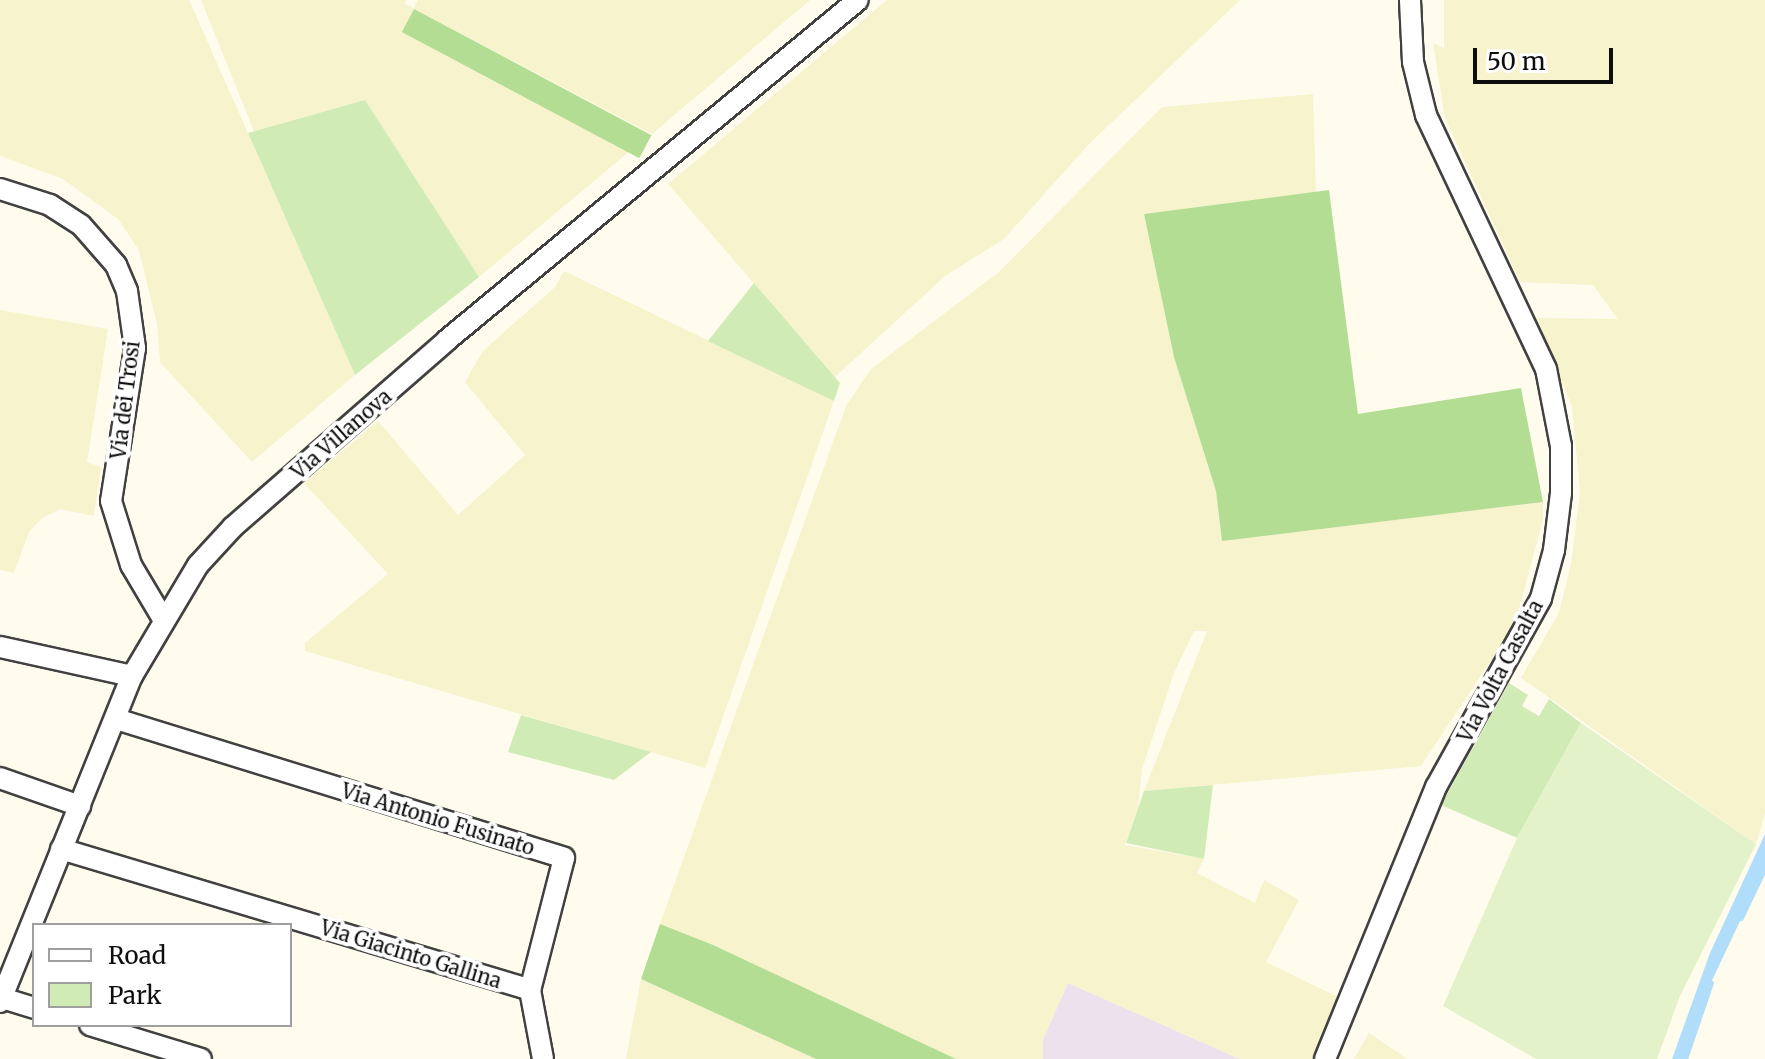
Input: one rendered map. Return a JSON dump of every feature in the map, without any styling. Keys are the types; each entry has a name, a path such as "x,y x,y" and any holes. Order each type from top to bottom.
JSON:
{"street":[{"name":"Via Villanova","path":"1,1000 132,676 163,619 198,565 233,527 447,340 858,0"},
{"name":"Via Volta Casalta","path":"1325,1059 1436,787 1541,598 1554,550 1561,493 1561,446 1546,369 1426,115 1413,62 1410,0"},
{"name":"Via dei Trosi","path":"0,189 50,205 81,225 116,265 127,291 135,348 111,501 131,565 163,619"},
{"path":"0,647 132,676"},
{"name":"Via Antonio Fusinato","path":"116,719 564,858 530,990 543,1059"},
{"path":"0,778 80,806"},
{"name":"Via Giacinto Gallina","path":"61,849 530,990"},
{"path":"1,1000 32,1008"},
{"path":"97,1027 201,1059"}],"shaded area":[{"path":"0,0 189,0 355,375 252,462 160,362 157,324 139,250 118,219 63,179 0,156"},
{"path":"201,0 406,0 405,4 414,8 418,0 810,0 652,134 414,9 404,33 630,151 479,277 365,100 254,131"},
{"path":"887,0 1240,0 1089,144 1004,239 945,276 835,377 668,184"},
{"path":"1444,0 1765,0 1765,814 1756,844 1521,678 1559,613 1571,564 1580,492 1572,407 1537,318 1618,319 1593,285 1520,282 1445,118 1433,43 1444,48"},
{"path":"1313,94 1316,194 1144,214 1174,357 1216,491 1222,541 1543,502 1543,519 1515,624 1421,766 1144,791 1207,631 1194,631 1174,673 1142,769 1138,807 1125,845 1204,859 1197,873 1255,903 1264,880 1299,900 1266,962 1342,999 1313,1059 1240,1059 1068,983 1043,1039 1043,1059 956,1059 660,924 846,406 871,369 999,272 1162,107"},
{"path":"564,271 834,401 705,768 305,651 305,643 388,574 304,483 378,421 458,515 525,455 465,382 483,351 555,287"},
{"path":"0,310 108,329 87,462 101,467 94,516 60,509 42,518 29,532 14,573 0,570"},
{"path":"641,979 816,1059 626,1059"},
{"path":"1068,983 1240,1059 1043,1059 1043,1039"},
{"path":"1369,1033 1407,1059 1354,1059"}],"green space":[{"path":"414,9 652,135 639,158 402,32"},
{"path":"365,100 479,277 355,375 248,133"},
{"path":"1329,190 1358,414 1521,388 1543,502 1222,541 1216,491 1174,357 1144,214"},
{"path":"754,283 840,383 834,401 708,341"},
{"path":"1509,683 1528,695 1522,706 1539,716 1549,699 1581,723 1517,838 1441,805"},
{"path":"521,715 651,752 614,780 508,752"},
{"path":"1581,723 1756,844 1680,996 1657,1059 1536,1059 1443,1006 1517,838"},
{"path":"1213,785 1204,859 1126,843 1144,791"},
{"path":"660,924 713,945 956,1059 816,1059 641,979"}],"water":[{"path":"1765,834 1765,868 1708,989 1685,1059 1672,1059 1710,953"}],"waterway":[{"path":"1741,918 1765,868"},
{"path":"1685,1059 1711,983"}]}
